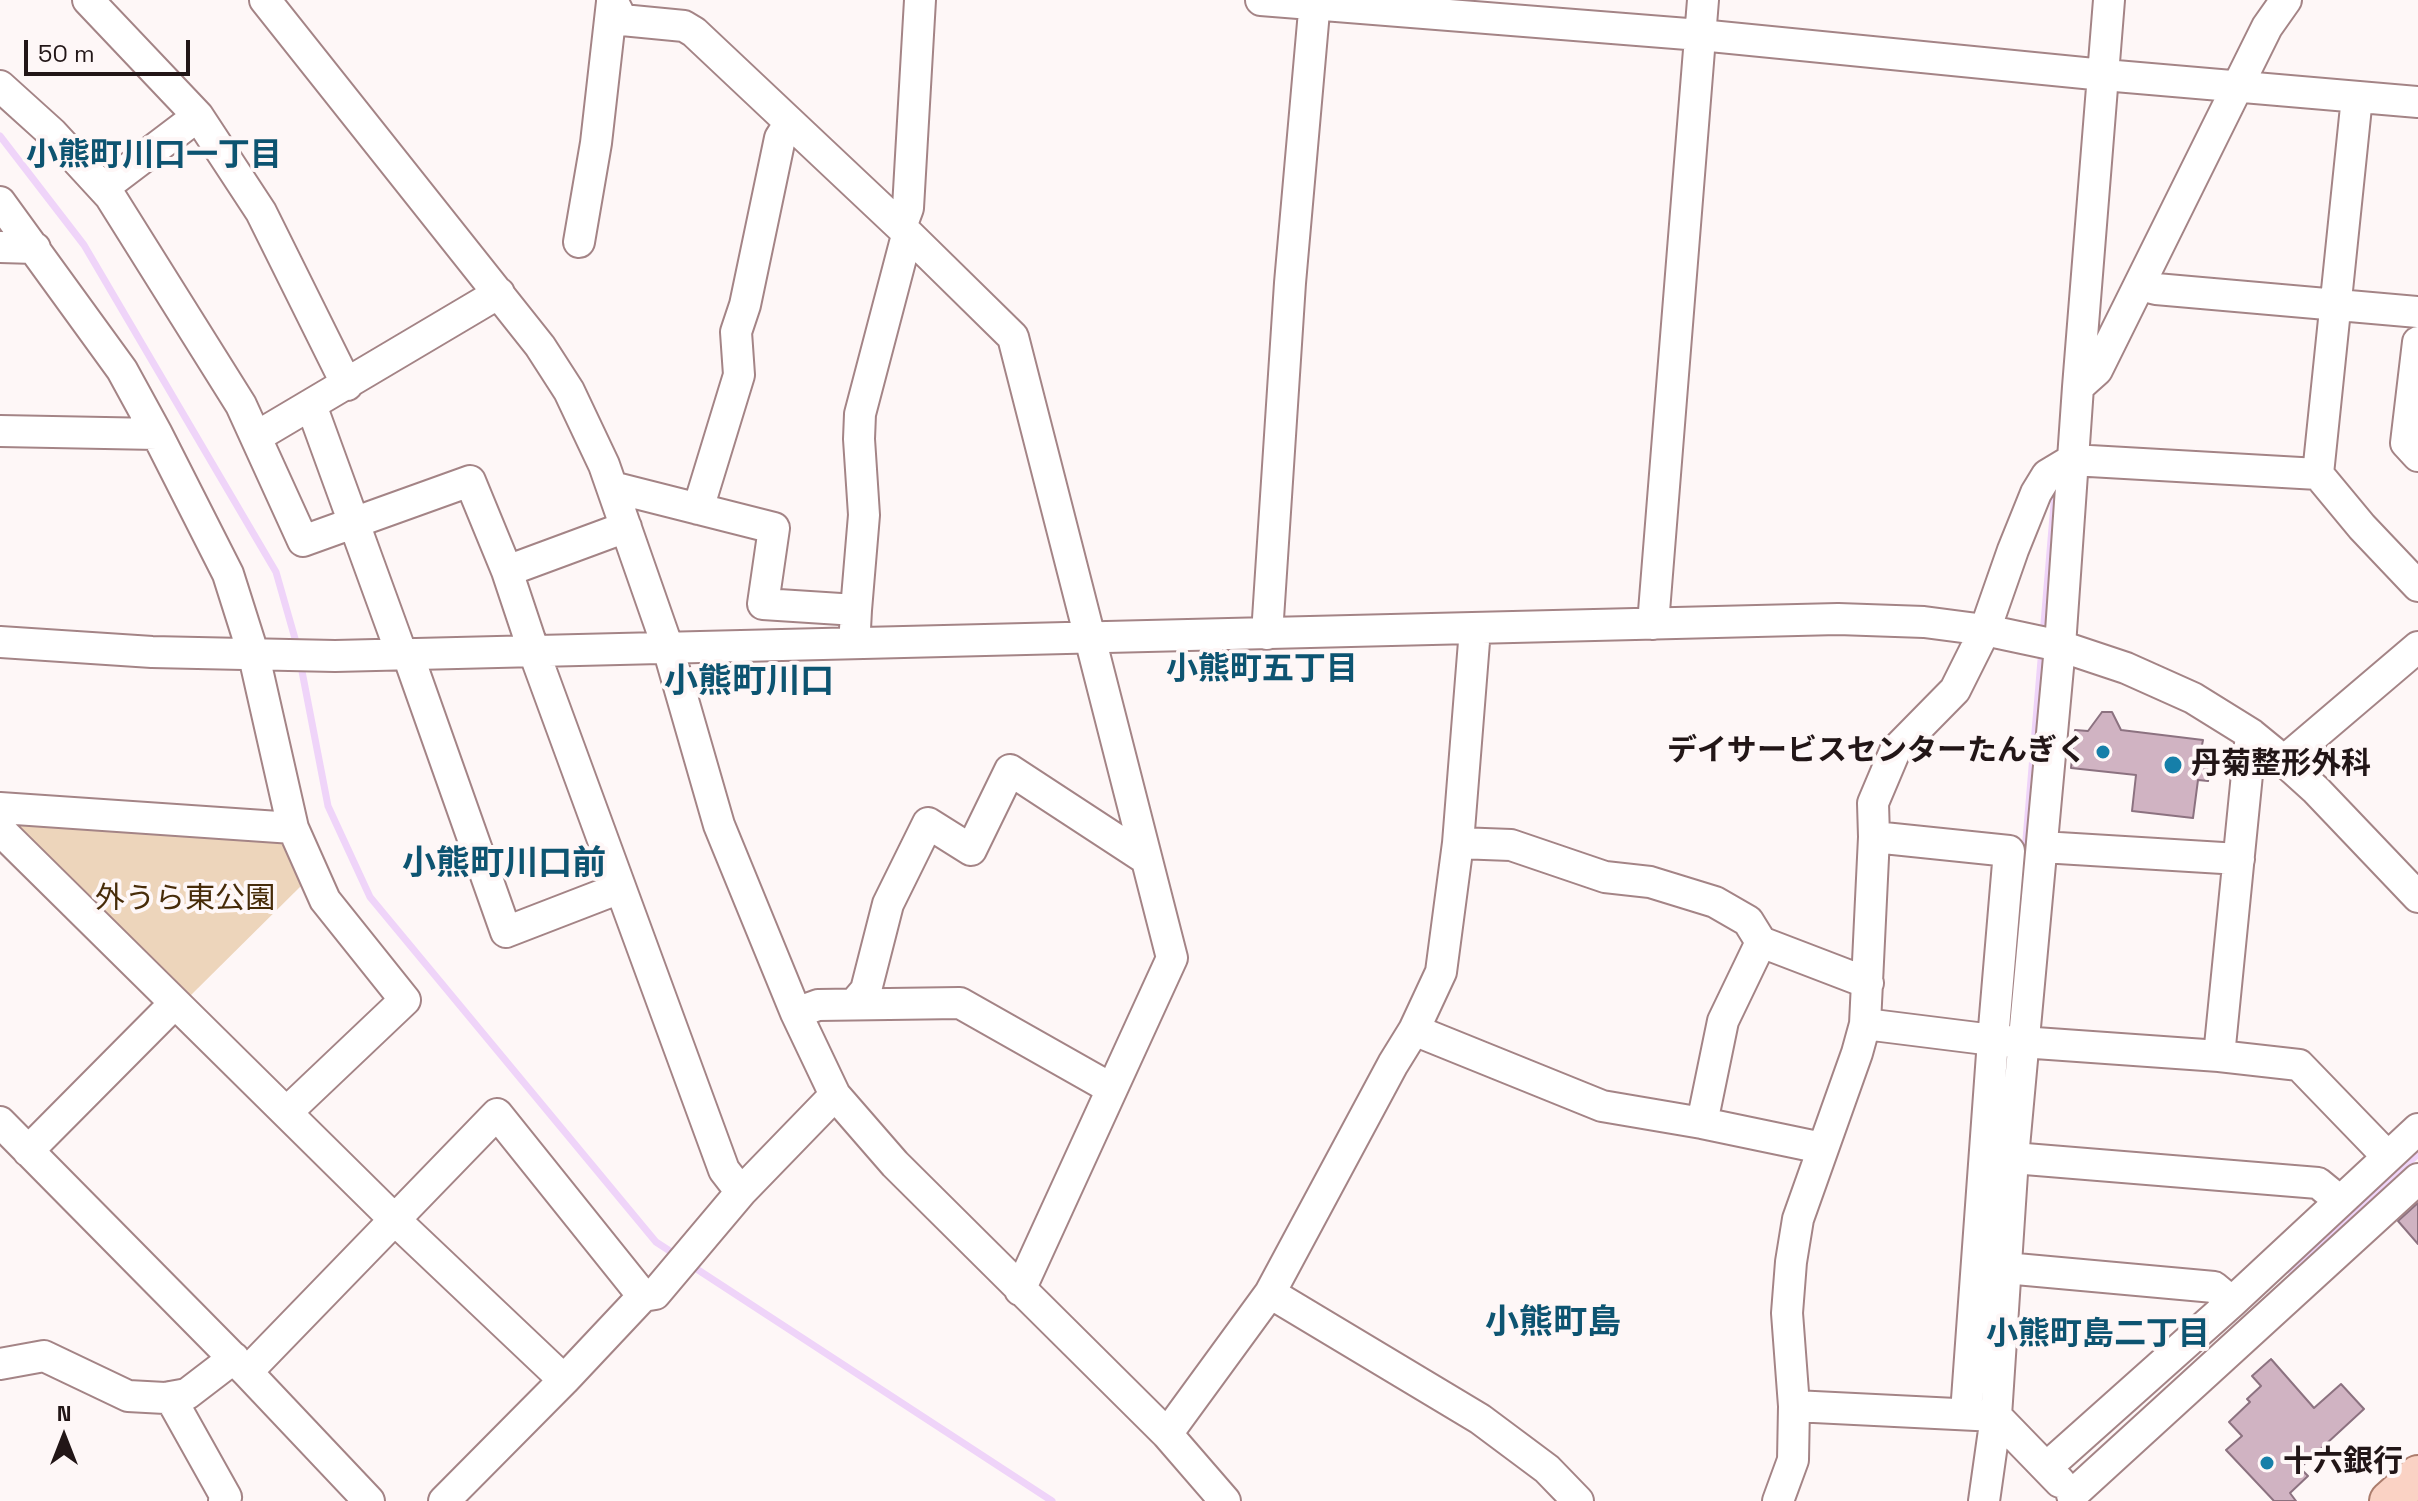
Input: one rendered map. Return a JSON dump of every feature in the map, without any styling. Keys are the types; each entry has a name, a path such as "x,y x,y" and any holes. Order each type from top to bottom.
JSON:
{"main road":[{"path":"2389,1501 2418,1475"}],"street":[{"path":"88,0 198,116 261,212 347,385"},
{"path":"265,0 499,293 540,346 569,391 604,465 668,648 719,825 796,1013 835,1095 895,1164 1167,1434 1225,1501"},
{"path":"854,644 864,515 860,414 908,208 920,0"},
{"path":"1261,0 1700,35 2418,102"},
{"path":"1653,624 1703,0"},
{"path":"1984,1501 1981,1415 2008,1041 2028,851 2060,646 2109,0"},
{"path":"2078,387 2097,370 2240,87 2267,27 2286,0"},
{"path":"612,1 622,20 684,26 694,32 1013,337 1172,958 1020,1290"},
{"path":"579,242 596,143 612,1"},
{"path":"1267,634 1290,283 1315,2"},
{"path":"0,86 52,133 103,188 241,405 303,541 470,481 507,571 724,1170 741,1192"},
{"path":"2357,97 2318,474 2362,527 2418,586"},
{"path":"103,188 198,116"},
{"path":"698,509 739,375 736,332 745,305 780,138 789,124"},
{"path":"0,202 122,370 157,434 228,574 260,656 293,828 325,900 405,1000 287,1112"},
{"path":"0,247 35,248"},
{"path":"2140,285 2156,289 2418,312"},
{"path":"256,437 499,293"},
{"path":"2418,342 2406,443 2418,456"},
{"path":"311,405 506,932 620,888"},
{"path":"0,431 157,434"},
{"path":"1778,1501 1793,1460 1794,1406 1787,1313 1791,1262 1798,1219 1865,1024 1873,803 1895,751 1955,690 1985,630 2013,550 2036,493 2047,475 2072,460 2318,474"},
{"path":"612,487 774,528 763,604 856,610"},
{"path":"507,571 626,527"},
{"path":"0,642 152,652 335,656 1838,619 1924,622 1985,630 2060,646 2126,668 2193,698 2251,734 2284,761 2316,790 2418,897"},
{"path":"1167,1434 1270,1293 1380,1087 1414,1030 1441,972 1458,843 1475,629"},
{"path":"2284,761 2418,647"},
{"path":"2219,1056 2251,734"},
{"path":"854,1004 866,990 888,904 928,823 971,850 1010,770 1146,859"},
{"path":"0,808 293,828"},
{"path":"0,830 394,1219 564,1380"},
{"path":"1874,837 2028,851 2239,859"},
{"path":"1458,843 1511,845 1605,877 1650,882 1715,902 1748,921 1761,942 1868,983"},
{"path":"1702,1123 1723,1021 1761,942"},
{"path":"28,1151 175,1003"},
{"path":"796,1013 818,1005 960,1003 1112,1089"},
{"path":"1865,1024 2008,1041 2299,1065 2388,1157"},
{"path":"1414,1030 1602,1106 1822,1148"},
{"path":"1981,1415 2005,1268 1994,1221 2013,1158 2008,1041"},
{"path":"444,1501 706,1235 741,1192 835,1095"},
{"path":"0,1364 44,1356 128,1396 170,1397 187,1394 241,1365 394,1219 497,1114 653,1290"},
{"path":"0,1122 241,1365 369,1501"},
{"path":"2047,1467 2232,1302 2418,1129"},
{"path":"2013,1158 2318,1183 2340,1201"},
{"path":"1794,1406 1981,1415 2047,1467 2074,1498 2418,1179"},
{"path":"2005,1268 2214,1287 2232,1302"},
{"path":"1270,1293 1480,1419 1547,1469 1578,1501"},
{"path":"170,1397 226,1497 224,1501"}],"green space":[{"name":"外うら東公園","path":"1,818 284,837 306,881 187,999"}],"building":[{"name":"丹菊整形外科","path":"2102,712 2112,712 2121,730 2203,740 2201,750 2212,751 2208,781 2198,780 2193,818 2132,811 2136,775 2071,768 2075,730 2088,731"},
{"path":"2418,1203 2418,1244 2398,1221"},
{"path":"2271,1359 2314,1408 2341,1384 2364,1409 2300,1468 2308,1476 2290,1493 2296,1501 2274,1501 2226,1450 2242,1436 2229,1422 2250,1402 2247,1399 2261,1386 2252,1376"}],"waterway":[{"path":"0,136 84,245 276,572 298,649"},
{"path":"2043,635 2056,480"},
{"path":"2011,1018 2042,648"},
{"path":"300,661 328,806 370,897 656,1242 679,1257"},
{"path":"2288,1270 2418,1154"},
{"path":"689,1264 1052,1501"}],"place":[{"name":"デイサービスセンターたんぎく","path":"2103,752"},
{"name":"丹菊整形外科","path":"2173,765"},
{"name":"十六銀行","path":"2267,1463"}],"district":[{"name":"小熊町川口一丁目","path":"154,156"},
{"name":"小熊町五丁目","path":"1262,670"},
{"name":"小熊町川口","path":"749,683"},
{"name":"小熊町川口前","path":"504,865"},
{"name":"小熊町島","path":"1553,1324"},
{"name":"小熊町島二丁目","path":"2098,1335"}]}
